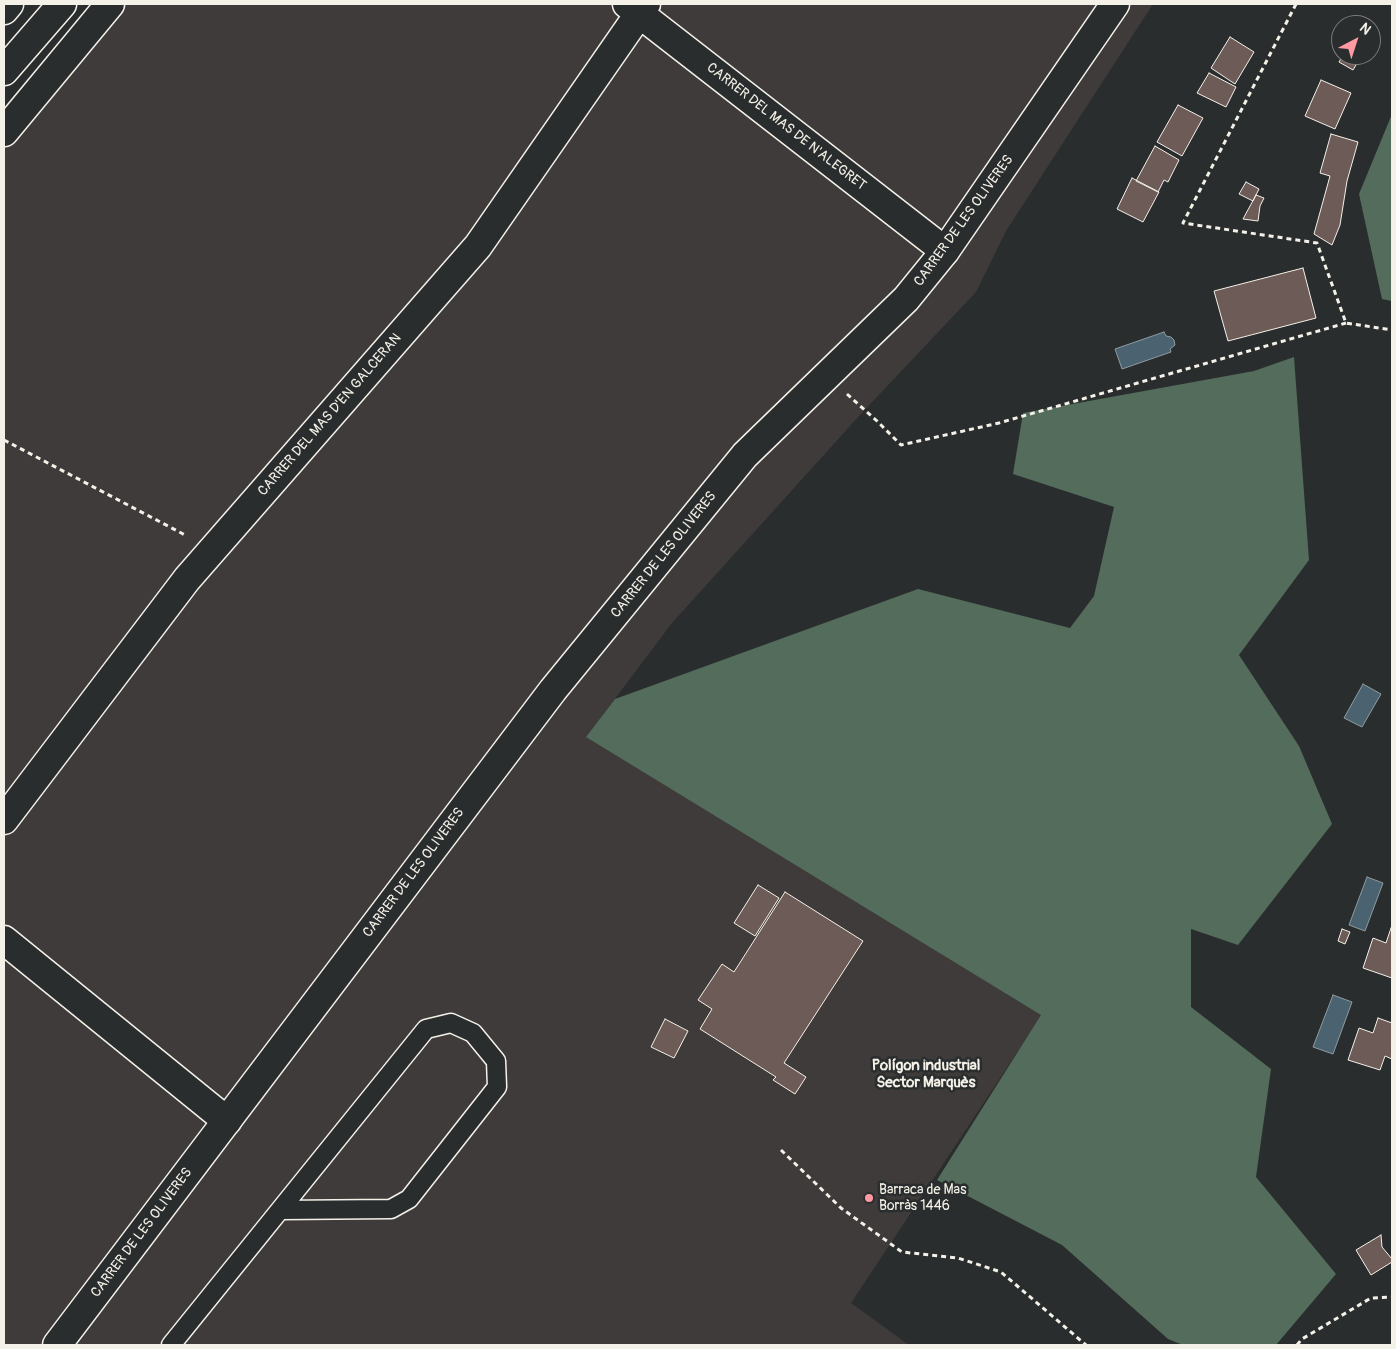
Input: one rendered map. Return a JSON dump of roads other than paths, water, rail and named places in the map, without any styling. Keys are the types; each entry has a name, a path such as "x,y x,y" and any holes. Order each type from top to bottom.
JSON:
{"main road":[{"path":"4,10 9,4"},
{"path":"4,71 62,4"},
{"path":"4,132 110,4"},
{"name":"CARRER DE LES OLIVERES","path":"57,1345 553,690 745,455 906,299 945,251 1115,4"},
{"name":"CARRER DEL MAS DE N'ALEGRET","path":"637,7 945,251"},
{"name":"CARRER DEL MAS D'EN GALCERAN","path":"4,820 181,587 478,246 637,7"},
{"path":"4,940 227,1121"}],"lane":[{"path":"171,1345 426,1029 451,1023 473,1033 496,1061 498,1087 409,1199 391,1209 280,1210"}],"water":[{"path":"1164,332 1166,336 1174,340 1175,345 1170,349 1171,352 1122,369 1115,349"},
{"path":"1363,684 1381,694 1362,727 1344,718"},
{"path":"1367,877 1383,883 1365,931 1349,925"},
{"path":"1333,995 1352,1002 1333,1054 1313,1047"}],"place":[{"name":"Barraca de Mas Borràs 1446","path":"869,1198"}],"district":[{"name":"Polígon industrial Sector Marquès","path":"926,1074"}]}
